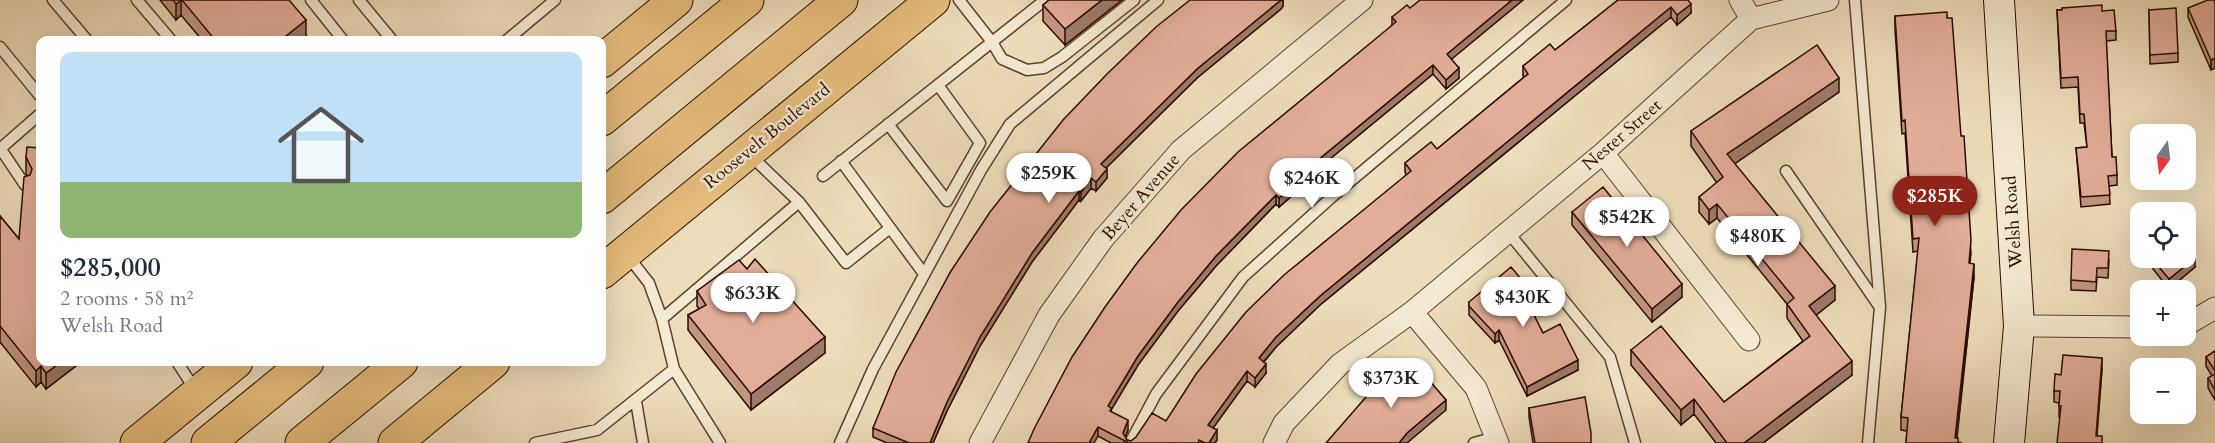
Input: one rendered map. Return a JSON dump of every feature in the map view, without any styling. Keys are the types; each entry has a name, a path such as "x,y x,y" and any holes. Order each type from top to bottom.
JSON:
{"highway":[{"path":"606,116 747,0"},
{"path":"606,194 842,0"},
{"name":"Roosevelt Boulevard","path":"613,262 933,0"},
{"path":"606,57 663,4"},
{"path":"137,443 231,366"},
{"path":"214,438 270,366"},
{"path":"214,438 302,366"},
{"path":"302,443 396,366"},
{"path":"402,440 488,366"},
{"path":"321,443 353,401"}],"main road":[{"name":"Welsh Road","path":"1999,0 2019,326 2008,443"}],"street":[{"path":"1740,0 1751,20"},
{"name":"Nester Street","path":"1274,443 1284,423 1340,364 1412,312 1603,153 1751,20 1828,0"},
{"name":"Beyer Avenue","path":"980,443 1049,315 1103,239 1181,150 1354,2"},
{"path":"1603,153 1749,340"},
{"path":"2196,319 2215,308"},
{"path":"1412,312 1476,388 1497,440"},
{"path":"2019,326 2130,327"}],"lane":[{"path":"53,0 84,36"},
{"path":"137,0 168,36"},
{"path":"311,0 340,36"},
{"path":"359,0 390,36"},
{"path":"512,36 555,0"},
{"path":"959,0 992,42 1002,59 1027,70 1044,68 1062,57 1134,0"},
{"path":"823,176 1045,0"},
{"path":"840,443 873,369 981,170 1010,124 1158,0"},
{"path":"1130,443 1156,394 1243,277 1333,196 1566,0"},
{"path":"1855,0 1880,307 1868,443"},
{"path":"0,47 36,91"},
{"path":"888,124 947,201 980,144 938,85"},
{"path":"25,185 0,149 36,118"},
{"path":"748,152 799,202 846,263 890,228"},
{"path":"841,161 924,274"},
{"path":"1786,171 1880,307"},
{"path":"662,319 799,202"},
{"path":"1508,231 1610,357 1635,443"},
{"path":"613,262 649,283 662,319 674,369 720,443"},
{"path":"180,366 197,393"},
{"path":"535,443 597,430 674,369"},
{"path":"636,401 644,443"},
{"path":"1474,443 1497,440"}],"building":[{"path":"182,0 289,0 306,20 286,36 212,36"},
{"path":"1049,0 1102,0 1065,29 1043,5"},
{"path":"1190,0 1281,0 1197,69 1101,164 1107,169 1096,182 1091,178 1081,192 1079,191 1032,253 980,337 947,402 930,443 909,443 873,428 896,372 951,271 990,212 1063,120 1156,27"},
{"path":"1420,0 1512,0 1447,54 1459,68 1446,80 1433,65 1300,175 1302,178 1279,198 1276,195 1216,256 1138,356 1108,406 1111,408 1110,411 1128,420 1123,433 1127,440 1131,441 1136,437 1152,413 1166,421 1196,374 1246,312 1284,275 1411,171 1405,163 1431,142 1437,149 1528,74 1523,66 1550,44 1555,50 1618,0 1688,0 1691,4 1677,15 1671,7 1320,296 1276,337 1259,358 1266,364 1255,378 1247,371 1208,425 1217,430 1209,443 1199,440 1198,443 1129,443 1098,427 1089,443 1028,443 1072,357 1137,263 1181,210 1238,152 1396,22 1392,17 1407,5 1410,8"},
{"path":"2214,0 2215,3 2215,58 2211,60 2188,8"},
{"path":"2102,5 2102,11 2114,10 2116,31 2106,31 2112,157 2116,157 2117,175 2108,176 2110,195 2081,197 2076,148 2087,147 2084,114 2080,114 2078,77 2061,78 2057,10"},
{"path":"2176,8 2178,53 2150,55 2149,10"},
{"path":"1947,12 1947,18 1952,18 1961,136 1964,136 1971,240 1969,263 1974,264 1955,438 1962,443 1906,443 1908,418 1901,417 1919,238 1913,239 1895,16"},
{"path":"1817,45 1839,78 1727,154 1835,286 1809,306 1852,361 1744,443 1727,443 1694,399 1681,410 1631,350 1661,326 1724,402 1810,336 1787,304 1794,298 1717,204 1709,210 1699,197 1723,177 1691,131"},
{"path":"27,147 36,148 36,366 41,366 36,371 0,326 0,216 19,239 24,177 30,175 32,169 26,157"},
{"path":"1603,187 1682,284 1652,309 1572,212"},
{"path":"2072,249 2109,251 2108,268 2097,268 2096,282 2071,280"},
{"path":"755,259 825,337 751,394 688,315 706,305 697,291 739,260 747,269"},
{"path":"1511,267 1537,298 1529,305 1543,333 1560,324 1578,360 1527,387 1499,330 1495,334 1469,306 1469,302"},
{"path":"2160,268 2183,268 2169,279"},
{"path":"2215,351 2215,371 2206,357"},
{"path":"2063,355 2102,358 2096,436 2102,436 2102,443 2057,443 2061,406 2059,406 2060,391 2054,391 2055,374 2061,375"},
{"path":"1411,359 1446,400 1407,433 1399,443 1326,443 1366,397"},
{"path":"41,366 56,366 46,373"},
{"path":"2215,374 2215,390 2208,378"},
{"path":"1585,397 1591,443 1535,443 1529,408"}]}
